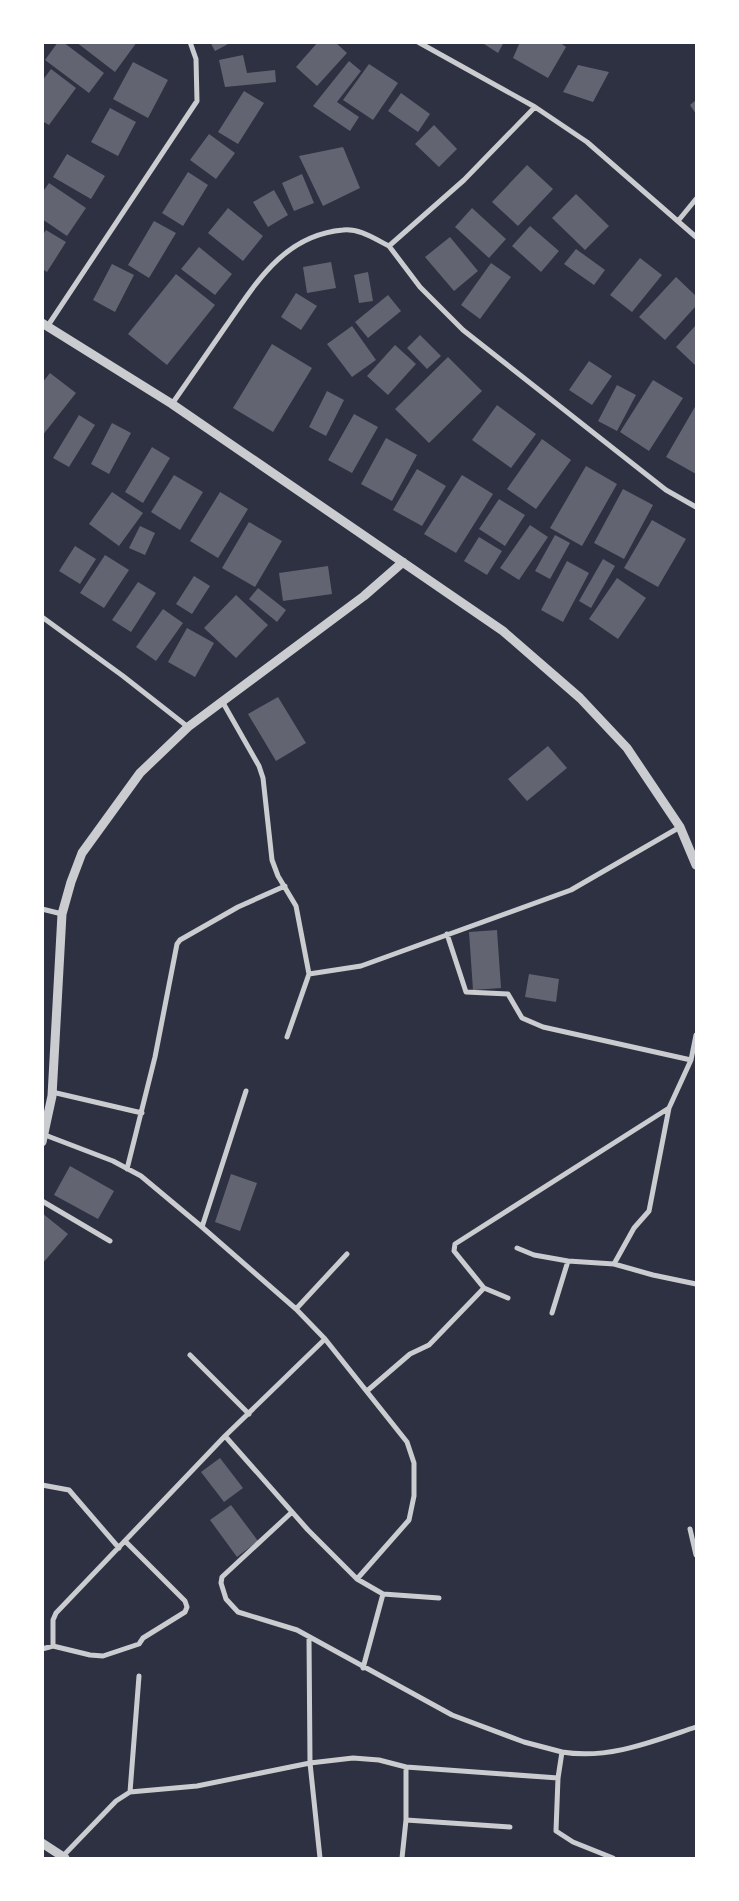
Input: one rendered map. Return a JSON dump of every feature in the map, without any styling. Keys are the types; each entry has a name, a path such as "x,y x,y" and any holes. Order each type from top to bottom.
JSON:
{"street":[{"path":"190,42 196,59 197,101 45,325 172,404 503,631 580,698 627,748 680,827 696,865"},
{"path":"418,42 535,107 588,142 696,237"},
{"path":"389,246 464,180 535,107"},
{"path":"678,221 696,199"},
{"path":"172,404 264,272 288,250 314,237 344,229 362,233 389,246 420,288 463,330 666,490 696,507"},
{"path":"358,1579 408,1523 414,1496 414,1463 411,1448 368,1391 325,1339 296,1309 202,1227 141,1176 44,1138 52,1092 62,914 75,868 90,840 140,773 188,727 364,596 403,562"},
{"path":"42,617 124,676 188,727"},
{"path":"222,701 259,766 263,778 272,860 278,876 292,896 299,916 309,974 287,1038"},
{"path":"309,974 361,966 571,890 680,827"},
{"path":"127,1169 142,1113 177,944 180,940 210,922 284,886"},
{"path":"42,909 62,914"},
{"path":"448,934 466,992 508,994 522,1018 543,1027 691,1060"},
{"path":"614,1264 634,1228 649,1210 669,1108 691,1060 696,1035"},
{"path":"52,1092 142,1113"},
{"path":"202,1227 246,1092"},
{"path":"508,1298 484,1288 454,1251 454,1244 669,1108"},
{"path":"42,1201 110,1242"},
{"path":"517,1248 534,1256 614,1264 696,1284"},
{"path":"296,1309 347,1254"},
{"path":"552,1313 568,1260"},
{"path":"368,1391 410,1354 429,1346 484,1288"},
{"path":"53,1646 53,1620 56,1613 225,1436 325,1339"},
{"path":"190,1355 249,1414"},
{"path":"225,1436 292,1512 358,1579 383,1594 439,1598"},
{"path":"42,1485 69,1490 119,1548"},
{"path":"292,1512 224,1574 221,1583 226,1599 235,1610 283,1625 309,1637 452,1715 524,1742 562,1752 588,1755 620,1751 696,1727"},
{"path":"690,1529 696,1555"},
{"path":"42,1650 53,1646 83,1654 103,1656 139,1644 143,1638 185,1612 187,1607 185,1601 125,1542"},
{"path":"363,1668 383,1594"},
{"path":"309,1637 310,1763 320,1858"},
{"path":"130,1792 139,1676"},
{"path":"562,1752 558,1778 556,1831 573,1842 613,1858"},
{"path":"42,1842 64,1857 116,1801 130,1792 197,1786 310,1763 366,1758 406,1767 558,1778"},
{"path":"402,1858 406,1820 406,1767"},
{"path":"406,1820 510,1827"}],"building":[{"path":"58,42 63,42 104,73 89,93 45,60"},
{"path":"76,42 137,42 115,72"},
{"path":"210,42 232,42 215,51"},
{"path":"318,42 335,42 347,53 317,86 296,67"},
{"path":"481,42 504,42 498,53"},
{"path":"520,42 559,42 566,47 548,78 513,58"},
{"path":"243,55 247,73 275,70 276,82 225,87 219,60"},
{"path":"349,61 361,71 337,102 359,117 350,131 313,106"},
{"path":"133,62 168,80 148,118 113,99"},
{"path":"369,64 398,83 373,120 343,100"},
{"path":"578,65 609,72 593,102 563,92"},
{"path":"51,69 76,88 49,125 42,121 42,81"},
{"path":"244,91 264,103 238,144 218,132"},
{"path":"401,93 430,114 418,132 388,111"},
{"path":"696,100 696,114 690,105"},
{"path":"110,108 136,122 118,156 91,142"},
{"path":"434,125 457,149 439,167 415,144"},
{"path":"209,134 235,153 216,179 190,160"},
{"path":"343,147 360,188 323,206 299,156"},
{"path":"67,154 105,176 91,199 53,177"},
{"path":"527,165 553,189 518,226 492,202"},
{"path":"188,172 208,185 183,226 162,213"},
{"path":"302,174 314,203 294,211 282,183"},
{"path":"49,183 86,208 67,236 42,219 42,193"},
{"path":"274,190 288,215 268,227 253,202"},
{"path":"576,194 609,226 585,250 552,218"},
{"path":"228,208 263,236 243,261 208,233"},
{"path":"472,208 506,239 489,258 455,227"},
{"path":"154,221 176,233 149,278 128,265"},
{"path":"530,226 559,251 541,272 512,246"},
{"path":"46,230 66,242 47,272 42,269 42,236"},
{"path":"450,237 478,271 454,291 425,257"},
{"path":"199,247 232,274 215,295 181,269"},
{"path":"576,249 605,270 594,285 564,264"},
{"path":"640,258 662,275 632,312 610,295"},
{"path":"331,262 336,288 307,293 303,267"},
{"path":"491,263 511,277 480,319 461,305"},
{"path":"112,264 134,275 115,312 93,300"},
{"path":"368,272 373,301 359,303 354,275"},
{"path":"176,274 215,305 167,365 128,334"},
{"path":"676,277 696,296 696,306 665,340 639,317"},
{"path":"296,293 317,306 301,330 281,317"},
{"path":"388,295 401,311 368,338 355,322"},
{"path":"696,325 696,366 676,347"},
{"path":"352,326 376,360 352,377 327,344"},
{"path":"420,335 441,356 427,369 407,348"},
{"path":"272,344 312,368 273,432 233,408"},
{"path":"395,345 416,364 388,395 367,376"},
{"path":"448,357 482,391 429,443 395,409"},
{"path":"589,361 612,376 592,405 569,390"},
{"path":"50,373 76,393 42,436 42,383"},
{"path":"653,380 683,398 649,451 620,432"},
{"path":"617,385 636,395 617,431 598,421"},
{"path":"327,391 344,400 326,436 309,427"},
{"path":"497,405 536,434 511,468 472,440"},
{"path":"696,405 696,474 666,457"},
{"path":"354,414 378,427 352,473 328,460"},
{"path":"79,415 95,425 69,467 53,458"},
{"path":"112,423 131,433 109,474 91,464"},
{"path":"386,438 417,455 392,501 361,484"},
{"path":"542,439 571,460 536,509 507,489"},
{"path":"152,447 170,458 143,503 125,492"},
{"path":"586,466 617,484 582,546 550,528"},
{"path":"417,469 446,486 422,526 393,510"},
{"path":"174,475 203,492 180,530 151,512"},
{"path":"462,475 493,494 456,553 424,534"},
{"path":"623,489 653,505 624,559 594,543"},
{"path":"112,492 143,513 119,546 89,524"},
{"path":"220,492 248,509 218,558 190,541"},
{"path":"499,499 525,515 505,546 479,529"},
{"path":"652,520 686,539 658,587 624,568"},
{"path":"249,522 282,541 255,587 222,568"},
{"path":"530,525 548,537 519,580 500,568"},
{"path":"140,526 155,533 145,555 129,548"},
{"path":"555,535 570,543 550,579 535,571"},
{"path":"479,537 502,551 487,575 464,561"},
{"path":"75,546 96,559 80,584 59,571"},
{"path":"105,555 129,570 104,608 80,593"},
{"path":"603,559 615,566 591,608 579,601"},
{"path":"567,561 589,573 563,622 541,610"},
{"path":"328,566 332,594 283,601 279,573"},
{"path":"194,576 210,586 192,614 176,604"},
{"path":"617,578 646,598 618,639 589,619"},
{"path":"138,582 156,593 131,632 112,620"},
{"path":"258,588 286,610 277,622 249,599"},
{"path":"236,595 268,625 236,658 204,628"},
{"path":"163,609 183,623 156,661 136,647"},
{"path":"187,628 214,643 195,677 168,662"},
{"path":"278,697 306,743 276,761 248,714"},
{"path":"548,746 567,768 527,801 508,779"},
{"path":"497,930 501,988 473,990 469,932"},
{"path":"529,974 559,979 556,1002 525,997"},
{"path":"70,1166 114,1191 98,1219 54,1195"},
{"path":"231,1174 257,1183 240,1231 215,1222"},
{"path":"42,1213 68,1234 42,1264"},
{"path":"220,1458 243,1488 224,1502 201,1472"},
{"path":"231,1505 258,1541 237,1557 210,1520"}]}
